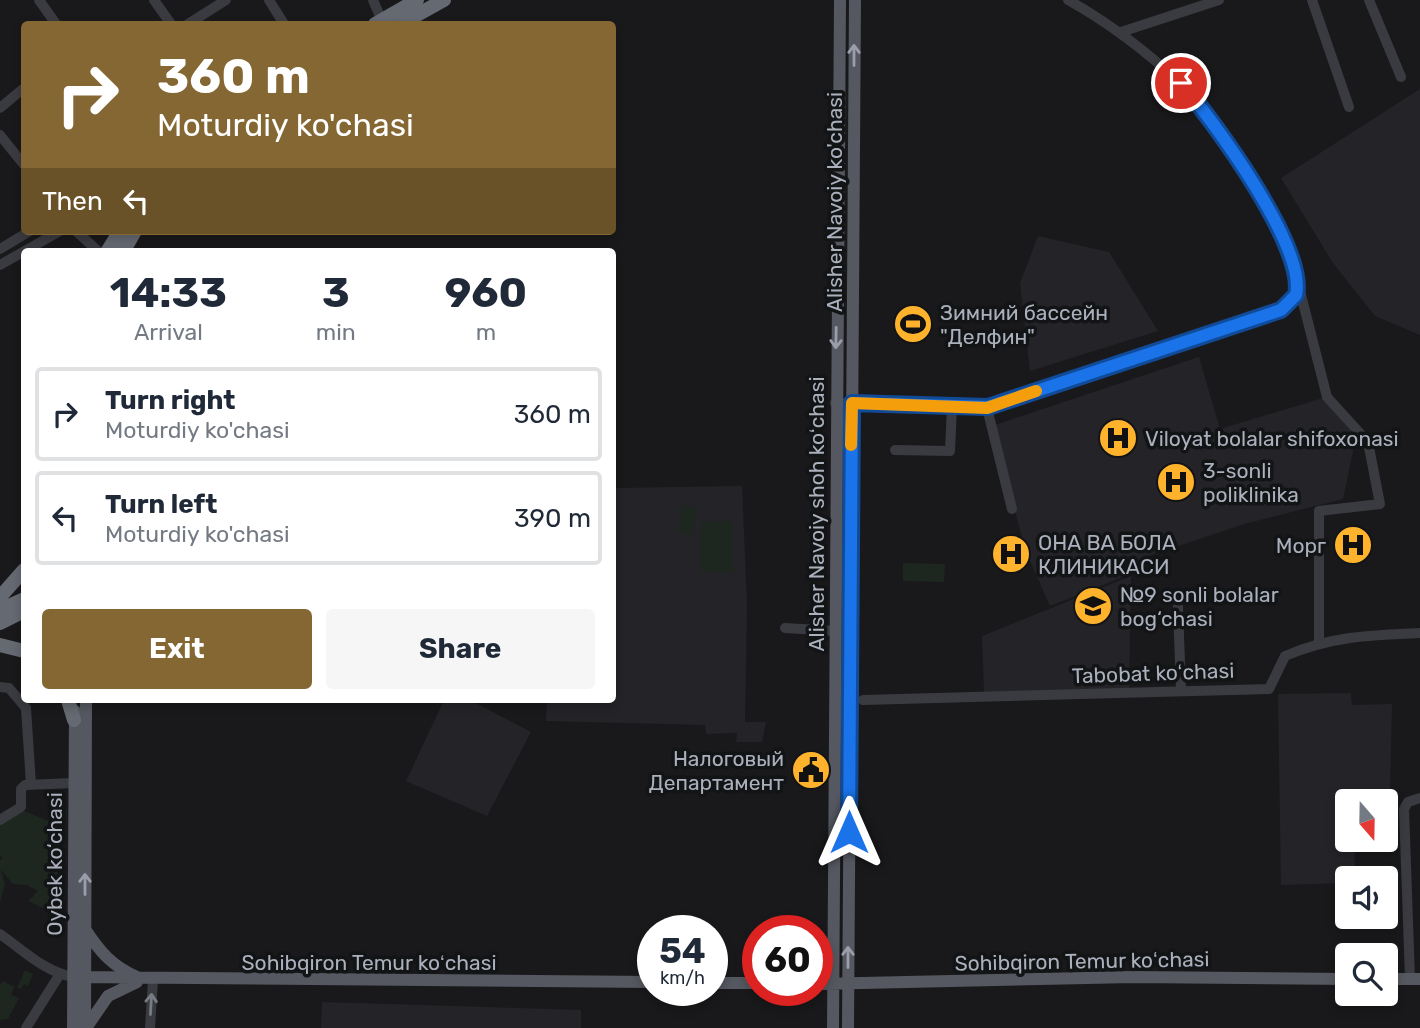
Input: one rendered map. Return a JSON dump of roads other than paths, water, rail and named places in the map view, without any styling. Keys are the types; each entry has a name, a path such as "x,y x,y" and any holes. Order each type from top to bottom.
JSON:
{"highway":[{"path":"380,21 417,0"},
{"path":"406,21 444,0"},
{"path":"0,597 21,573"},
{"path":"0,610 21,601"},
{"path":"0,623 21,612"},
{"path":"0,645 21,650"},
{"path":"69,703 74,720"}],"main road":[{"name":"Alisher Navoiy shoh koʻchasi","path":"834,1028 835,403 840,0"},
{"name":"Alisher Navoiy ko'chasi","path":"852,403 855,0"},
{"name":"Alisher Navoiy shoh koʻchasi","path":"848,1028 852,403"},
{"name":"Oybek ko‘chasi","path":"73,1028 75,703"},
{"name":"Oybek ko‘chasi","path":"85,1028 73,976 85,929 86,703"},
{"path":"85,929 100,953 110,963 148,980"},
{"name":"Sohibqiron Temur koʻchasi","path":"73,976 148,980 637,982"},
{"name":"Sohibqiron Temur koʻchasi","path":"834,985 1133,977 1335,979"},
{"path":"85,1028 108,996 148,980"}],"street":[{"path":"38,0 54,21"},
{"path":"154,0 169,21"},
{"path":"193,21 226,0"},
{"path":"269,0 282,21"},
{"path":"373,0 378,21"},
{"path":"1068,0 1121,32 1181,83 1202,107 1265,202 1297,272 1327,397 1368,442 1380,504 1319,511 1319,642"},
{"path":"1121,32 1191,4 1219,0"},
{"path":"1312,0 1349,107"},
{"path":"1369,0 1401,77"},
{"path":"0,108 21,91"},
{"path":"0,135 21,161"},
{"path":"0,249 23,235"},
{"path":"30,248 53,235"},
{"path":"80,235 95,248"},
{"path":"0,265 21,253"},
{"path":"835,403 987,408 1281,310 1296,295 1298,283"},
{"path":"895,450 950,452 952,406"},
{"path":"987,408 1012,509"},
{"path":"1178,607 1181,691"},
{"path":"785,628 835,631"},
{"name":"Tabobat koʻchasi","path":"863,700 1269,689 1285,656 1319,642 1367,635 1420,633"},
{"path":"0,687 9,688 21,702"},
{"path":"22,703 26,708 30,784"},
{"path":"0,820 21,807 21,789 30,784 74,783"},
{"path":"1415,979 1404,809 1408,802 1420,798"},
{"path":"0,934 73,976 26,1028"},
{"path":"148,980 150,1028"}],"place":[{"name":"Зимний бассейн \"Делфин\"","path":"913,324"},
{"name":"Viloyat bolalar shifoxonasi","path":"1118,438"},
{"name":"3-sonli poliklinika","path":"1176,482"},
{"name":"Морг","path":"1353,545"},
{"name":"ОНА ВА БОЛА КЛИНИКАСИ","path":"1011,554"},
{"name":"№9 sonli bolalar bog‘chasi","path":"1093,606"},
{"name":"Налоговый Департамент","path":"811,770"}]}
